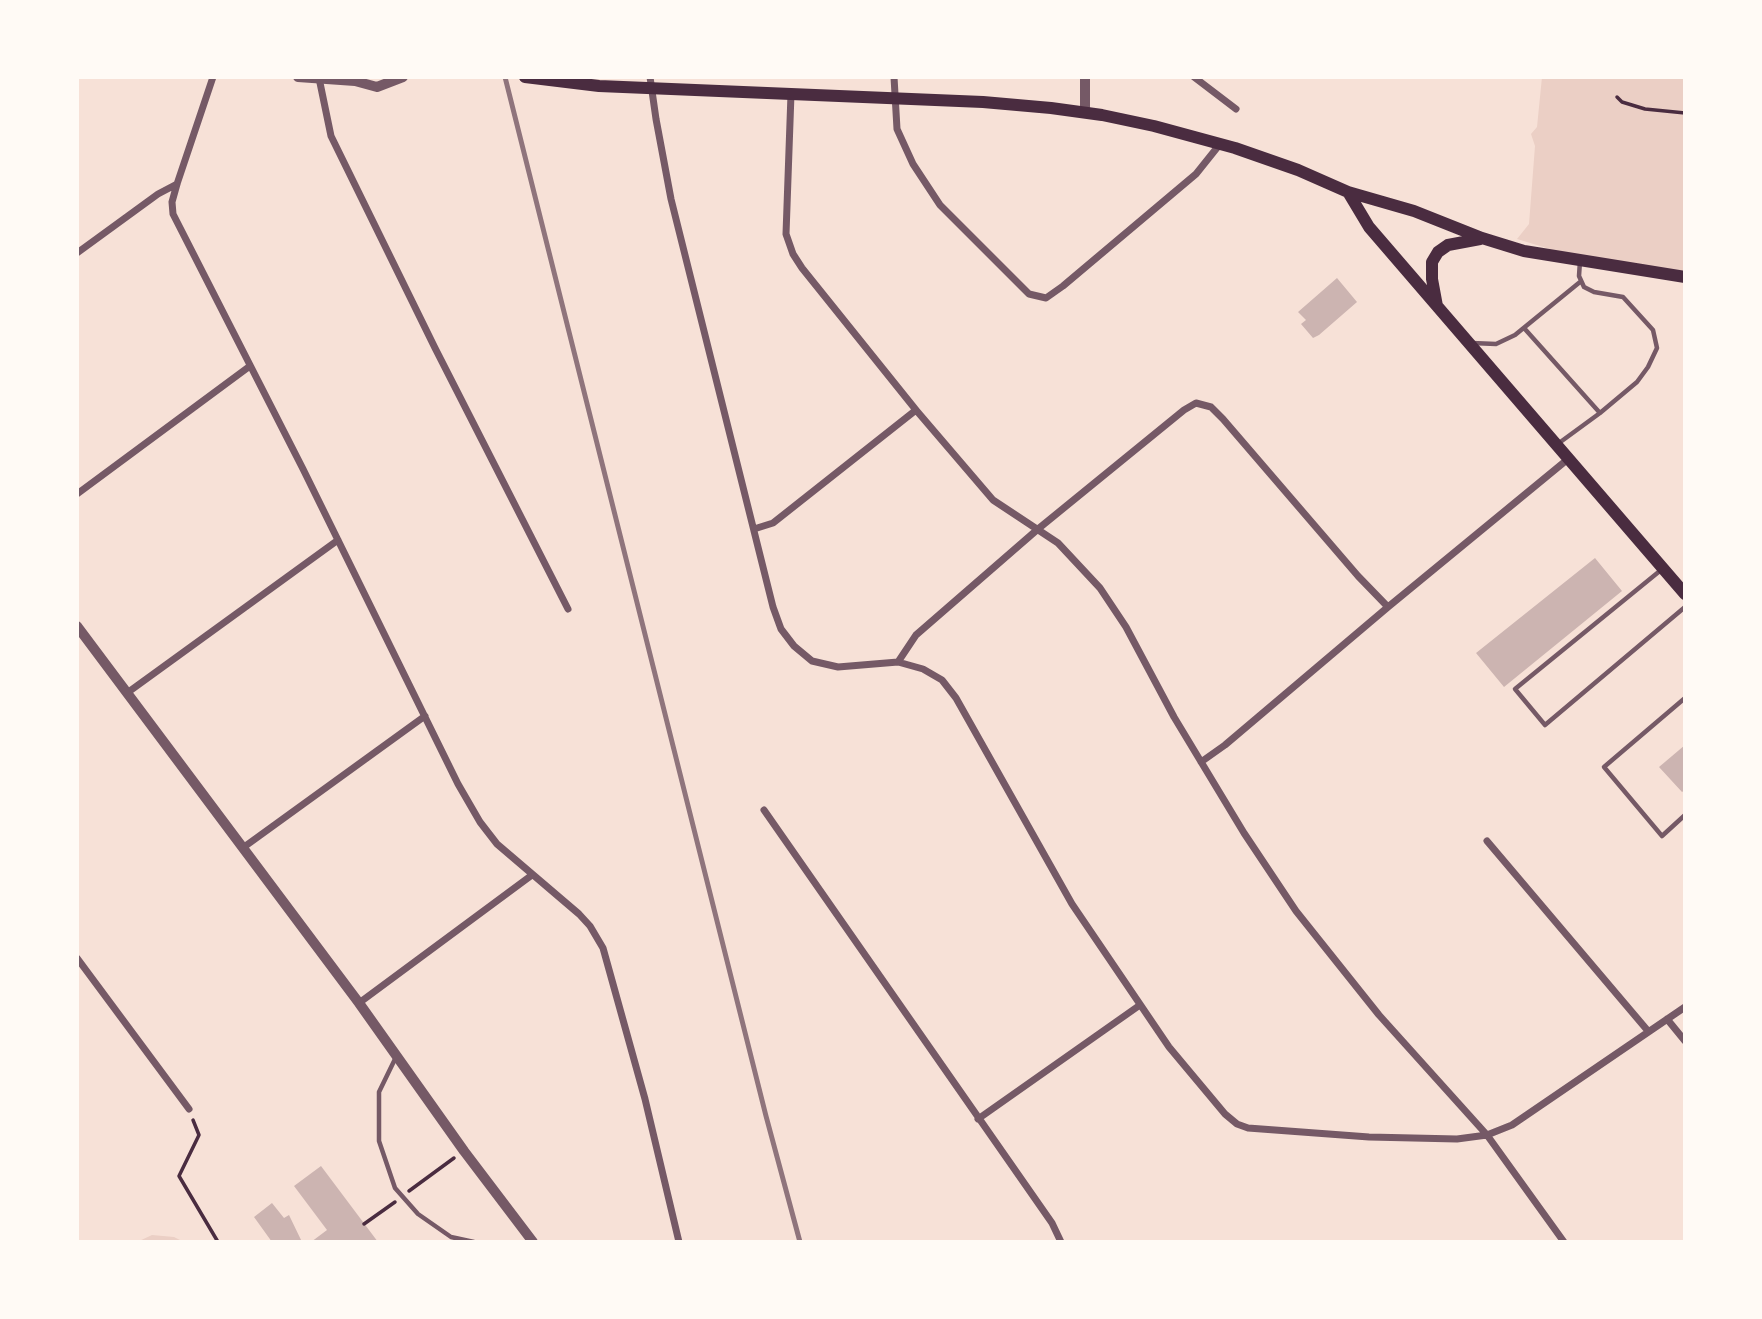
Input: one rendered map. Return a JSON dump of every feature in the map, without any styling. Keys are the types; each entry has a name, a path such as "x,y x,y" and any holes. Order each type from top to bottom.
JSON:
{"main road":[{"path":"528,78 571,84 651,83 791,94 1016,104 1085,113 1154,126 1221,144 1290,167 1348,192 1414,211 1482,239 1524,251 1685,277"},
{"path":"1348,192 1369,227 1685,594"},
{"path":"1437,306 1432,262 1438,252 1448,245 1482,239"}],"street":[{"path":"213,77 177,184 172,202 173,214 458,785 480,822 498,844 579,914 603,948 645,1099 679,1242"},
{"path":"298,77 358,79 377,87 403,77"},
{"path":"894,77 897,128 913,164 940,205 1029,294 1046,298 1196,174 1221,144"},
{"path":"1085,77 1085,113"},
{"path":"1194,77 1236,109"},
{"path":"319,78 331,136 568,609"},
{"path":"651,83 671,199 773,607 781,629 794,646 812,661 838,667 898,662 923,668 942,680 956,698 1072,904 1169,1047 1225,1114 1237,1124 1248,1128 1369,1137 1445,1139 1487,1135 1512,1125 1685,1007"},
{"path":"791,94 786,234 793,254 916,410 993,500 1058,543 1100,588 1126,627 1244,833 1296,911 1379,1015 1487,1135 1564,1242"},
{"path":"77,253 158,194 177,184"},
{"path":"77,494 250,366"},
{"path":"898,662 916,635 1038,529 1196,403 1210,407 1223,419 1388,607"},
{"path":"754,529 773,523 916,410"},
{"path":"1201,762 1225,746 1568,459"},
{"path":"128,693 338,540"},
{"path":"77,626 244,847 533,1242"},
{"path":"244,847 425,716"},
{"path":"764,810 1052,1223 1061,1242"},
{"path":"1487,841 1648,1031"},
{"path":"359,1003 532,875"},
{"path":"77,958 189,1109"},
{"path":"978,1119 1140,1005"},
{"path":"1667,1019 1685,1041"}],"lane":[{"path":"1468,343 1496,344 1524,328 1580,282 1581,260"},
{"path":"1556,445 1637,382 1657,348 1653,330 1623,296 1594,292 1580,282"},
{"path":"1524,328 1600,413"},
{"path":"1663,569 1515,689 1545,725 1685,607"},
{"path":"1685,698 1604,767 1662,836 1685,815"},
{"path":"397,1056 379,1091 379,1141 395,1188 418,1214 451,1237 474,1242"}],"path":[{"path":"1617,97 1622,102 1645,109 1685,113"},
{"path":"189,1109 200,1135 180,1176 218,1242"},
{"path":"364,1224 464,1151"}],"shaded area":[{"path":"1542,77 1685,77 1685,276 1586,260 1517,239 1529,224 1535,146 1531,134 1537,127"},
{"path":"152,1235 174,1237 184,1242 137,1242"}],"building":[{"path":"1337,278 1357,302 1313,338 1301,324 1306,320 1298,312"},
{"path":"1595,558 1622,591 1504,687 1476,653"},
{"path":"1685,745 1685,790 1682,792 1659,767"},
{"path":"321,1166 378,1242 311,1242 327,1230 294,1186"},
{"path":"272,1203 284,1218 289,1215 302,1242 272,1242 254,1217"}],"railway":[{"path":"505,77 800,1242"}]}
